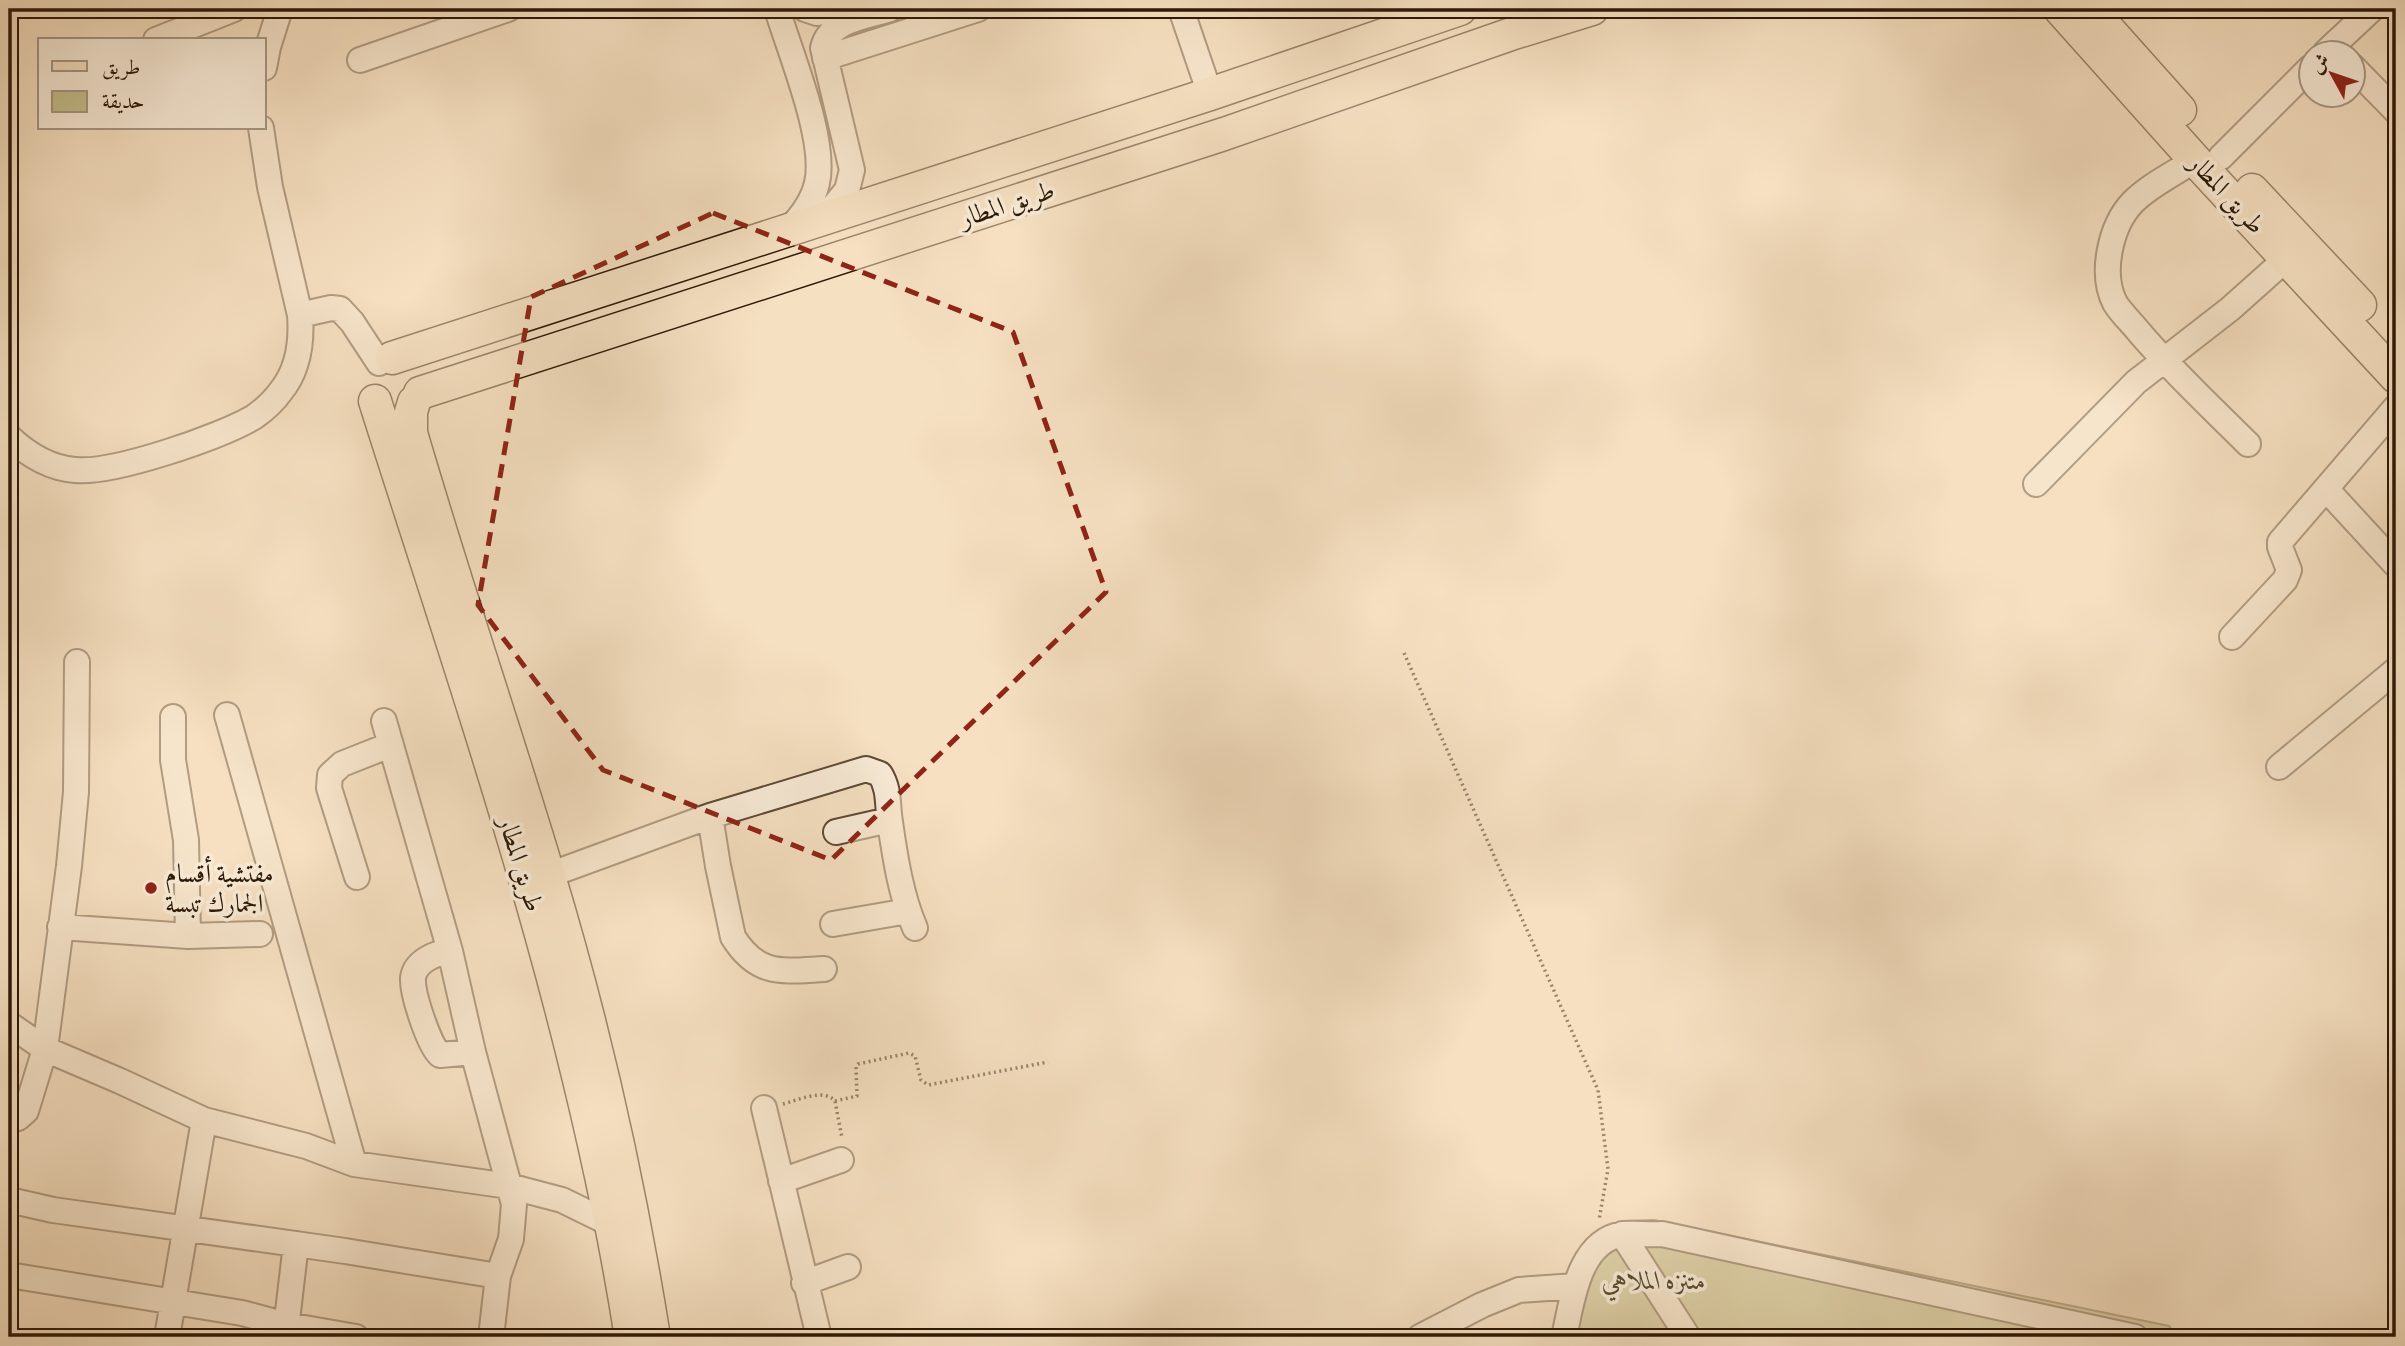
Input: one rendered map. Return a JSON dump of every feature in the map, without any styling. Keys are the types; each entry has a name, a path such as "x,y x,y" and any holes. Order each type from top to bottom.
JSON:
{"main road":[{"name":"طريق المطار","path":"385,361 1210,94 1460,9"},
{"name":"طريق المطار","path":"538,878 414,443 410,423 417,397 1224,134 1509,21 1592,9"},
{"name":"طريق المطار","path":"2060,9 2396,345"},
{"name":"طريق المطار","path":"2090,9 2286,259 2396,377"},
{"path":"1210,94 1224,134"},
{"path":"385,361 409,362 418,370 421,381 417,397 404,409 391,410 375,401 369,379 385,361"},
{"name":"طريق المطار","path":"375,401 596,1052 622,1221 631,1337"},
{"name":"طريق المطار","path":"622,1221 654,1337"}],"street":[{"path":"266,58 280,9"},
{"path":"360,60 509,9"},
{"path":"776,9 818,146 817,183 801,216 789,229"},
{"path":"806,9 817,13 833,9"},
{"path":"825,217 847,190 852,170 825,58 825,39 839,26 890,9"},
{"path":"825,58 978,9"},
{"path":"1181,9 1210,94"},
{"path":"2344,38 2372,9"},
{"path":"161,38 231,10"},
{"path":"2366,80 2396,111"},
{"path":"2248,444 2163,360 2115,304 2109,283 2108,262 2115,233 2124,213 2133,203 2208,158 2296,81"},
{"path":"9,437 35,457 54,466 96,470 178,447 237,425 270,404 288,381 299,354 301,334 300,315 268,178 261,130"},
{"path":"2036,484 2136,382 2230,309 2286,259"},
{"path":"300,315 331,308 340,309 385,361"},
{"path":"2232,637 2285,580 2289,570 2280,542 2396,407"},
{"path":"2326,489 2396,565"},
{"path":"9,1119 19,1118 26,1111 45,1049 76,792 77,662"},
{"path":"2279,767 2396,670"},
{"path":"227,715 354,1164"},
{"path":"173,718 173,760 186,839 188,936"},
{"path":"384,721 450,951 473,1052 514,1204 511,1239 498,1276 491,1337"},
{"path":"357,877 328,782 337,767 390,745"},
{"path":"538,878 710,816 866,769 873,770 882,778 888,790 889,820 911,920 833,924"},
{"path":"710,816 723,890 737,945 753,960 772,970 824,969"},
{"path":"836,832 889,820"},
{"path":"60,927 188,936 260,934"},
{"path":"450,951 439,953 418,967 413,977 415,991 427,1035 435,1050 440,1055 473,1052"},
{"path":"9,1024 45,1049 204,1120 306,1146 354,1164 509,1186 562,1200 622,1221"},
{"path":"764,1108 819,1337"},
{"path":"167,1337 204,1120"},
{"path":"781,1181 841,1160"},
{"path":"9,1200 53,1210 498,1276"},
{"path":"1622,1234 1688,1337"},
{"path":"1564,1337 1581,1269 1594,1250 1622,1234 1662,1234 2135,1337"},
{"path":"286,1331 296,1244"},
{"path":"804,1283 848,1267"},
{"path":"9,1275 242,1313 286,1331 356,1337"},
{"path":"1420,1337 1482,1305 1519,1290 1576,1286"}],"path":[{"path":"1404,653 1598,1090 1608,1169 1594,1250"},
{"path":"835,1101 858,1096 856,1067 866,1061 911,1053 916,1058 923,1082 928,1085 1048,1062"},
{"path":"764,1108 824,1094 831,1096 835,1101 843,1139 841,1160"}],"highlighted area":[{"path":"713,213 1013,332 1106,592 831,860 603,770 478,605 531,297"}],"green space":[{"name":"متنزه الملاهي","path":"1654,1220 2169,1326 2177,1337 1568,1337 1605,1235 1627,1221"}],"place":[{"name":"مفتشية أقسام الجمارك تبسة","path":"151,888"}]}
